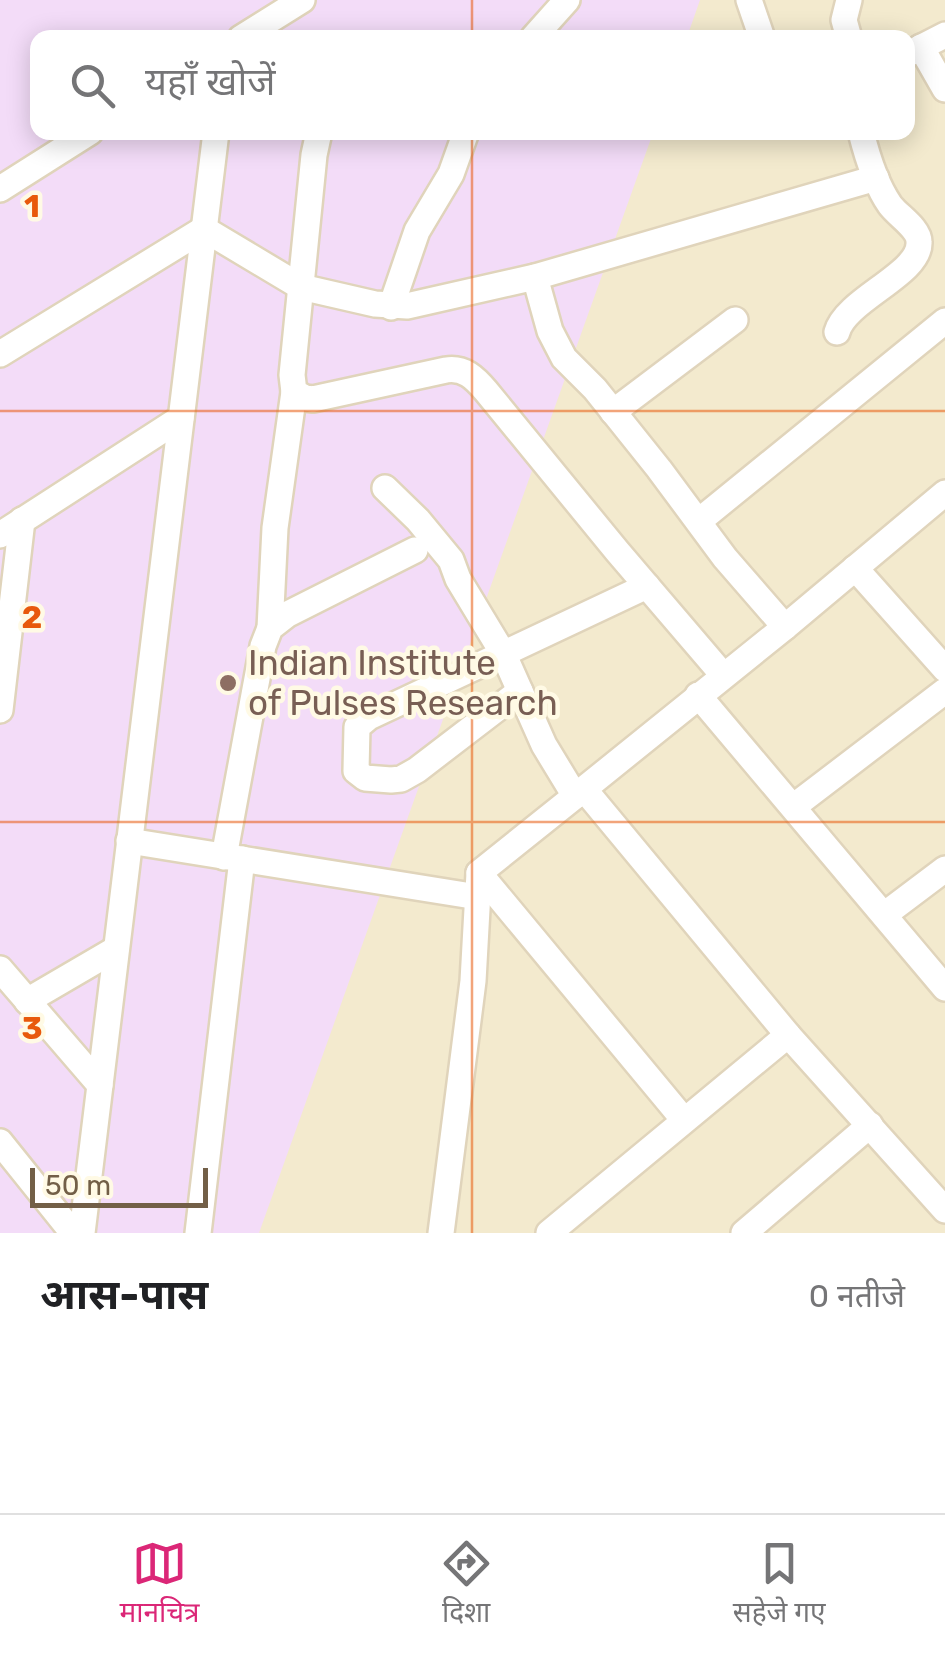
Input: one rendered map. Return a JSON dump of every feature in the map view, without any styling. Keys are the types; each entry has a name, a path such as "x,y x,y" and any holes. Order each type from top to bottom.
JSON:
{"street":[{"path":"254,30 302,0"},
{"path":"540,30 568,0"},
{"path":"750,0 759,30"},
{"path":"847,30 844,20 849,0"},
{"path":"915,50 945,35"},
{"path":"915,51 945,89"},
{"path":"0,190 78,140"},
{"path":"82,1233 215,140"},
{"path":"198,1233 233,858 263,646 270,628 275,528 294,392 292,375 318,140"},
{"path":"391,307 417,231 452,174 463,140"},
{"path":"837,332 847,313 905,267 917,251 918,235 890,206 864,140"},
{"path":"204,229 301,287 391,307 406,306 534,278 876,178"},
{"path":"0,354 204,229"},
{"path":"534,278 555,344 564,358 613,412 724,558 784,627"},
{"path":"613,412 735,320"},
{"path":"698,522 945,321"},
{"path":"294,392 314,398 446,370 463,370 486,391 723,675"},
{"path":"0,710 11,528 181,418"},
{"path":"385,488 451,560 458,579 504,655 544,746 788,1035 945,1210"},
{"path":"441,1233 473,981 479,885 580,792 945,493"},
{"path":"270,628 288,614 414,550"},
{"path":"855,568 945,669"},
{"path":"520,691 401,779 365,778 356,772 359,724 647,586"},
{"path":"793,808 945,691"},
{"path":"698,694 945,988"},
{"path":"130,841 233,858 479,885 684,1120"},
{"path":"884,916 945,869"},
{"path":"26,1002 116,949"},
{"path":"0,970 100,1085"},
{"path":"549,1233 788,1035"},
{"path":"744,1233 870,1126"},
{"path":"0,1142 73,1233"}],"shaded area":[{"name":"Indian Institute of Pulses Research","path":"0,0 700,0 689,30 30,30 30,140 650,140 259,1233 0,1233"},
{"path":"395,0 945,0 945,1233 0,1233 187,140 915,140 915,30 346,30"}],"place":[{"name":"Indian Institute of Pulses Research","path":"228,683"}]}
